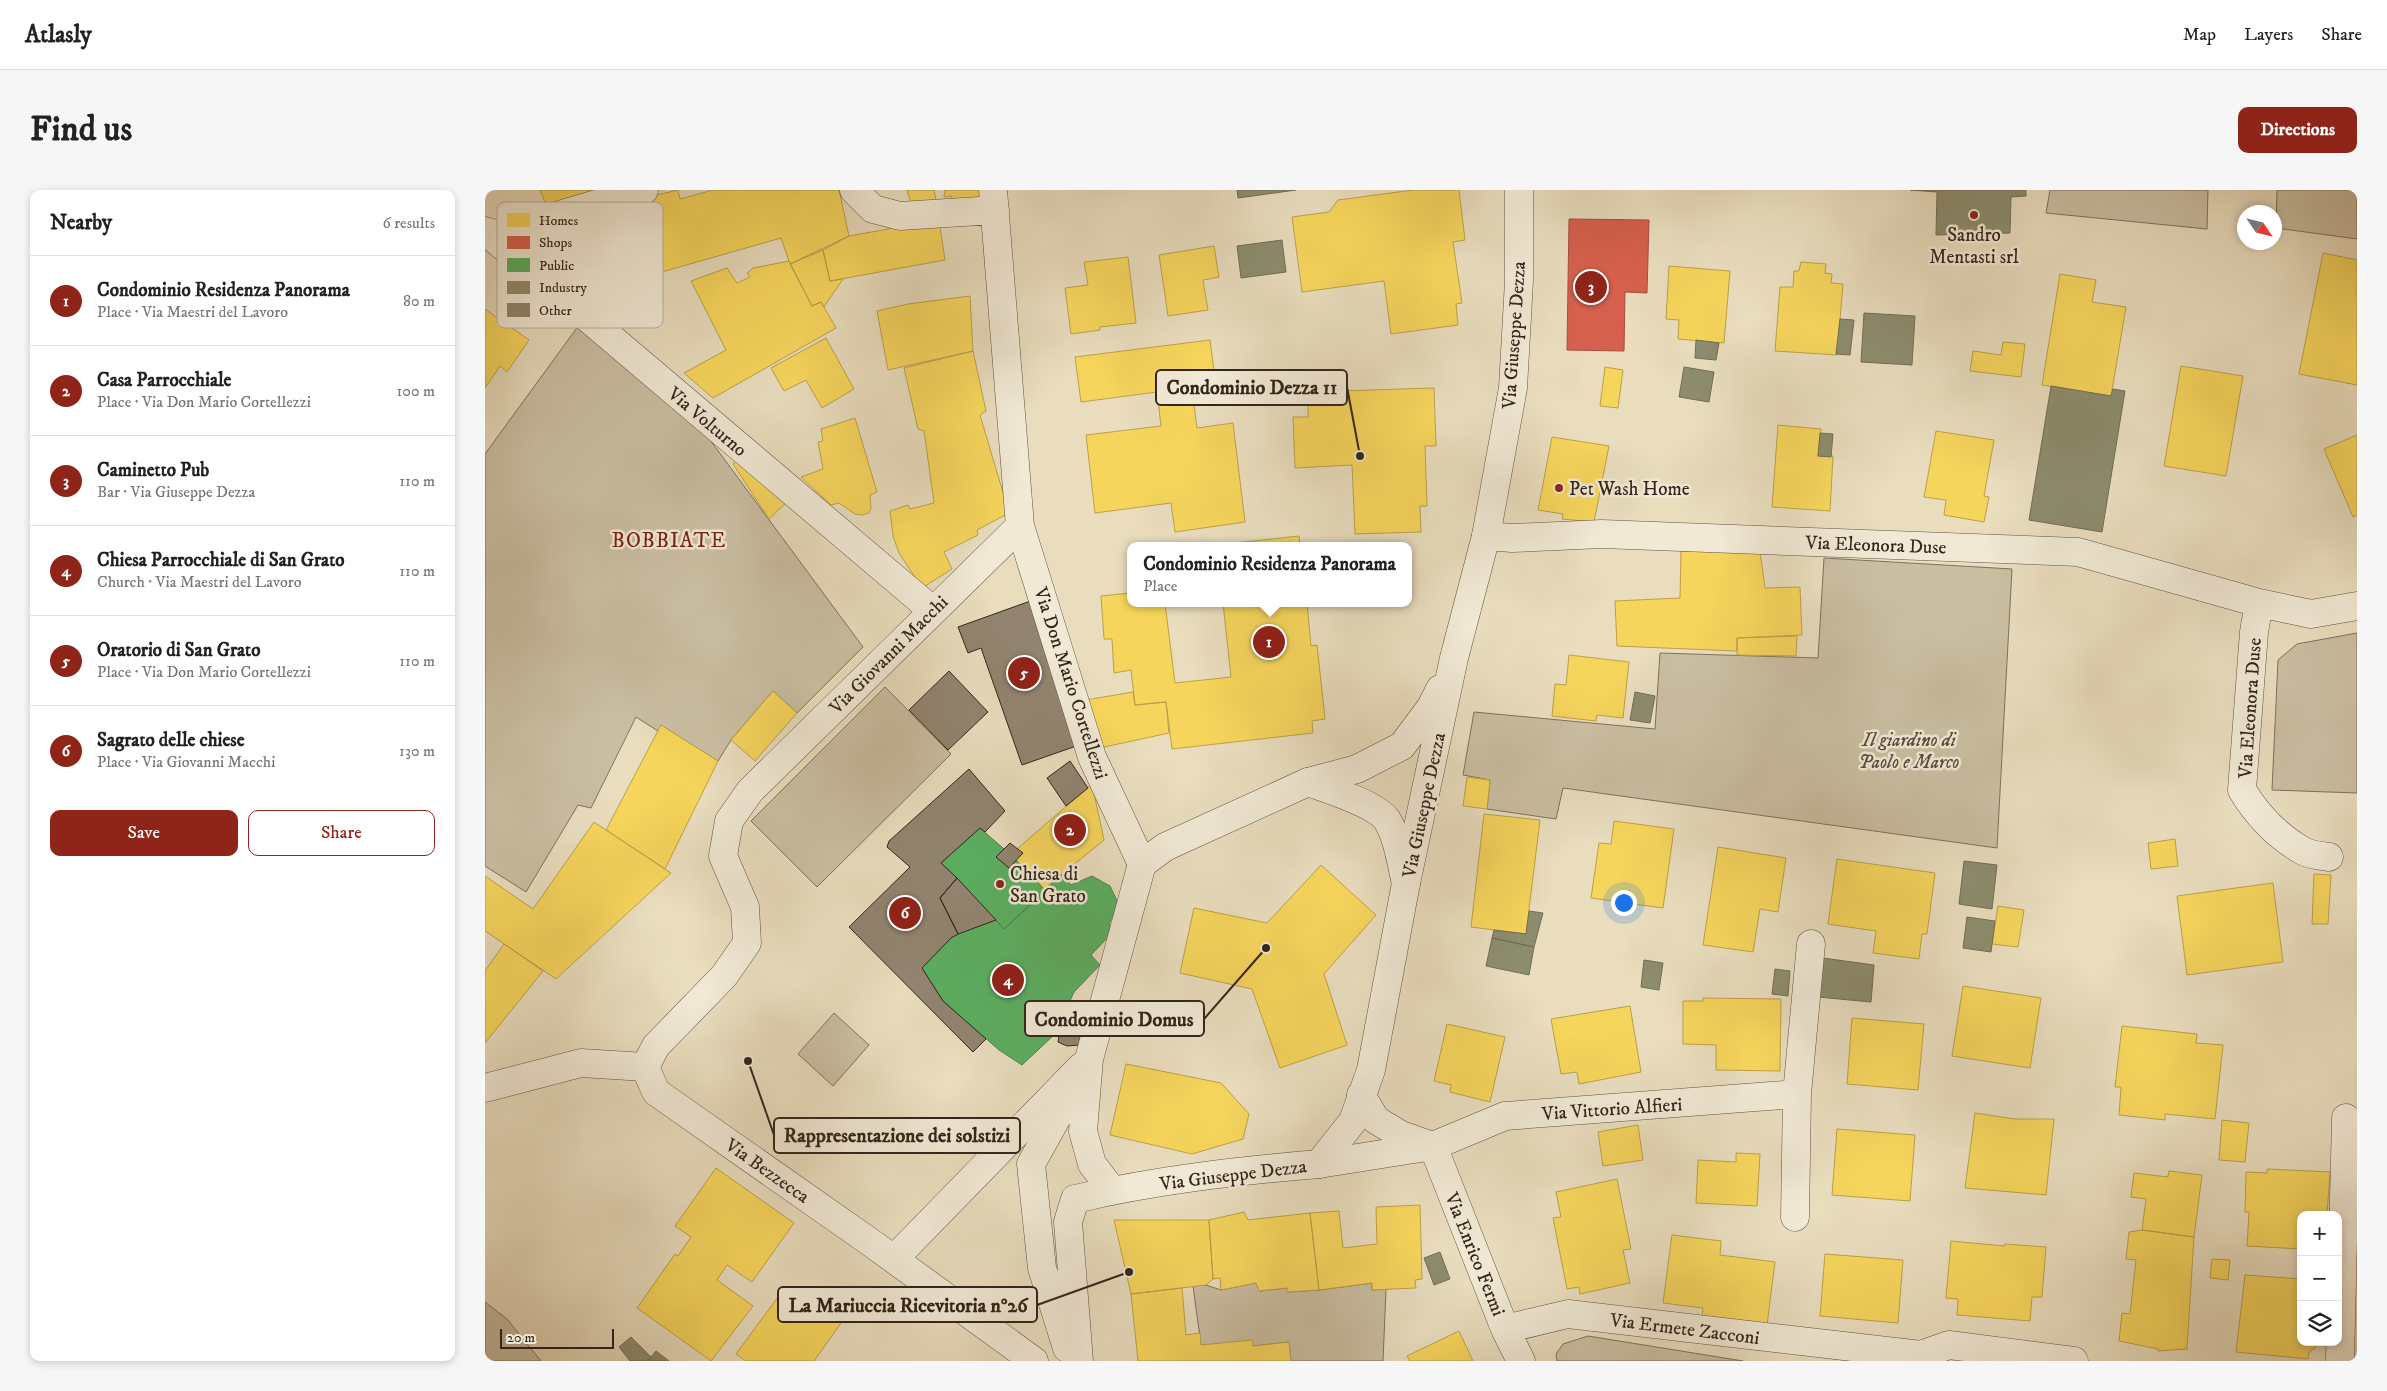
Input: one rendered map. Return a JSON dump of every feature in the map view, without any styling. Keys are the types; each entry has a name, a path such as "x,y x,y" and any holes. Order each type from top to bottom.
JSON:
{"street":[{"path":"600,202 644,190"},
{"path":"854,190 873,209 900,216 994,200 1020,526"},
{"name":"Via Giuseppe Dezza","path":"1079,1361 1068,1222 1075,1199 1112,1190 1210,1174 1319,1164 1353,1121 1371,1070 1406,883 1454,658 1486,536 1513,388 1519,281 1519,190"},
{"name":"Via Volturno","path":"597,328 932,610"},
{"name":"Via Giovanni Macchi","path":"645,1067 656,1046 723,976 747,943 745,907 723,856 729,821 750,791 932,610 1020,526"},
{"name":"Via Don Mario Cortellezzi","path":"1020,526 1092,757 1142,864"},
{"name":"Via Eleonora Duse","path":"1486,536 1512,538 1602,534 2078,552 2259,603 2311,614 2357,606"},
{"name":"Via Eleonora Duse","path":"2259,603 2254,632 2242,790 2254,810 2276,832 2304,852 2329,858"},
{"path":"1112,1190 1092,1164 1083,1131 1089,1059 1142,864 1165,847 1308,782 1357,769 1402,746 1431,707 1454,658"},
{"path":"1308,782 1362,802 1386,818 1394,837 1406,883"},
{"path":"1795,1217 1797,1094 1811,944"},
{"path":"894,1259 1089,1059"},
{"path":"1071,1361 1042,1268 1031,1164 1089,1059"},
{"path":"485,1088 581,1063 645,1067"},
{"name":"Via Bezzecca","path":"645,1067 656,1092 894,1259 1034,1361"},
{"name":"Via Vittorio Alfieri","path":"1319,1164 1433,1146 1505,1116 1797,1094"},
{"path":"1361,1095 1376,1120 1401,1136 1433,1146"},
{"path":"2340,1361 2346,1118"},
{"name":"Via Enrico Fermi","path":"1433,1146 1505,1329 1521,1361"},
{"name":"Via Ermete Zacconi","path":"1505,1329 1568,1314 1921,1355 1949,1345 2074,1361"}],"green space":[{"path":"2050,190 2208,190 2207,229 2046,213"},
{"path":"2277,190 2357,190 2357,239 2282,229 2282,205 2277,205"},
{"path":"577,328 583,328 699,425 863,647 797,713 773,691 731,740 718,761 662,726 658,731 636,717 591,808 578,805 526,892 485,866 485,454"},
{"name":"Il giardino di Paolo e Marco","path":"1824,558 2012,569 1997,848 1563,788 1556,819 1487,809 1490,780 1463,775 1474,712 1655,729 1660,653 1818,658"},
{"path":"2357,633 2357,793 2272,790 2278,660 2297,644"},
{"path":"885,687 951,754 817,887 751,821"},
{"path":"834,1013 869,1045 833,1086 798,1054"},
{"path":"1256,1283 1260,1291 1287,1288 1288,1292 1319,1290 1372,1283 1372,1290 1386,1289 1383,1361 1291,1361 1289,1342 1253,1346 1201,1345 1193,1286 1206,1285 1221,1290"},
{"path":"485,1302 507,1319 541,1361 485,1361"},
{"path":"1588,1336 1743,1361 1557,1361 1556,1354 1563,1344"}],"building: Homes":[{"path":"540,190 601,190 557,202 545,202"},
{"path":"678,190 680,199 713,190 839,190 849,236 790,264 781,238 663,272 663,202 627,202"},
{"path":"907,190 934,190 937,205 913,210"},
{"path":"945,190 987,190 986,204 949,211 952,196 944,197"},
{"path":"1413,190 1459,190 1465,240 1453,242 1462,303 1456,304 1458,325 1391,334 1384,281 1302,292 1292,217 1329,212 1338,200"},
{"path":"939,220 945,260 830,281 823,250 849,236"},
{"path":"1214,246 1219,277 1203,280 1208,310 1168,316 1159,255"},
{"path":"823,250 830,281 843,279 824,307 821,302 812,306 790,264"},
{"path":"2323,253 2357,260 2357,385 2299,374"},
{"path":"1128,257 1136,323 1100,327 1100,330 1071,334 1065,288 1088,285 1084,262"},
{"path":"789,261 812,306 821,302 836,328 713,398 684,373 726,350 691,281 727,268 737,283 750,277 747,273 753,268"},
{"path":"1801,262 1826,264 1825,273 1832,274 1831,283 1843,284 1837,355 1775,351 1780,287 1793,287 1794,271 1799,271"},
{"path":"1669,266 1730,271 1724,343 1678,339 1679,320 1666,319"},
{"path":"2060,274 2096,280 2092,302 2126,307 2111,396 2042,385"},
{"path":"970,296 973,351 888,370 877,311 908,304"},
{"path":"485,309 497,317 497,328 512,328 529,340 507,372 500,366 485,388"},
{"path":"826,338 854,389 822,408 806,380 784,391 771,368"},
{"path":"1210,340 1215,378 1191,381 1197,428 1233,423 1245,522 1175,532 1171,503 1095,513 1086,435 1161,426 1157,392 1081,402 1075,357"},
{"path":"2003,342 2025,344 2021,377 1970,371 1973,351 2001,355"},
{"path":"973,351 986,411 980,415 1009,513 977,530 978,535 944,552 952,569 922,588 899,553 893,536 890,511 908,505 910,509 934,503 924,431 918,429 904,368"},
{"path":"2181,366 2243,376 2226,476 2164,466"},
{"path":"1605,367 1623,370 1618,408 1600,406"},
{"path":"1434,388 1436,446 1425,446 1427,506 1420,506 1421,532 1355,534 1352,465 1295,468 1293,417 1308,417 1308,392"},
{"path":"855,418 877,492 870,495 871,508 869,513 862,515 855,514 839,503 831,505 801,477 823,469 818,442 823,441 821,429"},
{"path":"1778,425 1821,429 1818,456 1833,456 1830,511 1772,507"},
{"path":"1936,431 1994,440 1984,496 1989,497 1984,522 1944,515 1946,500 1924,497"},
{"path":"2357,435 2357,515 2353,517 2324,449"},
{"path":"1552,437 1609,446 1594,522 1562,519 1563,514 1538,510"},
{"path":"737,459 787,502 769,519 733,464"},
{"path":"1299,536 1300,542 1244,542"},
{"path":"1681,551 1760,551 1765,588 1800,587 1802,635 1737,638 1737,651 1617,646 1615,601 1680,598"},
{"path":"1127,593 1127,607 1166,607 1175,683 1231,677 1223,607 1307,607 1311,646 1317,645 1325,719 1312,721 1313,733 1172,749 1166,702 1135,705 1131,670 1114,673 1112,639 1104,639 1101,596"},
{"path":"1797,636 1796,656 1737,655 1737,638"},
{"path":"1569,655 1629,662 1623,718 1597,715 1596,721 1552,716 1555,684 1566,685"},
{"path":"773,691 797,713 755,761 731,740"},
{"path":"1133,692 1135,705 1166,702 1169,733 1095,749 1080,701"},
{"path":"661,725 718,761 665,869 606,830"},
{"path":"1467,777 1490,780 1487,809 1463,806"},
{"path":"1092,784 1104,840 1044,889 1016,860 1023,853 1017,849"},
{"path":"1484,814 1540,820 1526,934 1471,927"},
{"path":"1614,821 1674,829 1663,908 1591,898 1599,843 1611,844"},
{"path":"594,822 671,873 556,979 485,931 485,876 533,909"},
{"path":"2175,839 2178,866 2151,869 2148,843"},
{"path":"1718,847 1786,858 1778,912 1760,909 1753,952 1703,945"},
{"path":"1837,859 1935,873 1927,934 1922,934 1919,959 1873,953 1876,931 1828,924"},
{"path":"1321,865 1376,915 1324,974 1347,1045 1280,1068 1252,989 1180,973 1194,908 1267,923"},
{"path":"2314,874 2331,875 2328,924 2312,924"},
{"path":"2273,883 2283,962 2187,975 2177,896"},
{"path":"1998,906 2024,910 2018,947 1992,944"},
{"path":"504,944 543,971 485,1043 485,971"},
{"path":"1963,986 2041,998 2030,1068 1952,1056"},
{"path":"1703,998 1781,999 1780,1071 1716,1070 1716,1045 1683,1044 1683,1001 1703,1001"},
{"path":"1630,1006 1641,1072 1579,1084 1577,1072 1561,1074 1551,1019"},
{"path":"1852,1018 1924,1024 1918,1090 1847,1084"},
{"path":"1447,1024 1505,1037 1490,1102 1450,1092 1451,1085 1434,1081"},
{"path":"2122,1026 2197,1034 2196,1043 2223,1045 2215,1119 2165,1114 2165,1120 2119,1115 2121,1087 2115,1087"},
{"path":"1126,1064 1221,1083 1249,1114 1243,1139 1192,1154 1110,1135"},
{"path":"1975,1113 2015,1119 2054,1119 2046,1195 1965,1188"},
{"path":"2222,1120 2249,1123 2245,1162 2219,1160"},
{"path":"1638,1125 1643,1160 1603,1166 1598,1132"},
{"path":"1837,1129 1915,1135 1910,1201 1832,1195"},
{"path":"1736,1153 1760,1154 1757,1206 1696,1203 1698,1160 1736,1162"},
{"path":"716,1168 794,1223 752,1282 727,1265 717,1280 753,1306 711,1361 637,1308 675,1254 678,1256 691,1237 675,1226"},
{"path":"2267,1169 2330,1172 2327,1211 2297,1211 2297,1249 2247,1246 2249,1212 2245,1212 2246,1172 2267,1173"},
{"path":"2169,1171 2202,1175 2194,1237 2142,1230 2146,1199 2131,1197 2134,1173 2168,1177"},
{"path":"1617,1179 1631,1249 1623,1250 1630,1283 1580,1294 1579,1287 1567,1289 1553,1218 1561,1217 1556,1192"},
{"path":"1420,1205 1422,1279 1415,1280 1416,1288 1372,1290 1372,1283 1319,1290 1310,1213 1339,1211 1343,1248 1377,1244 1376,1207"},
{"path":"1244,1212 1248,1220 1310,1213 1319,1290 1287,1292 1287,1288 1259,1291 1256,1283 1221,1290 1220,1278 1213,1279 1209,1220"},
{"path":"1114,1220 1209,1220 1213,1279 1206,1285 1131,1294"},
{"path":"2142,1230 2194,1237 2187,1349 2158,1351 2158,1349 2119,1341 2122,1313 2130,1314 2136,1260 2126,1259 2129,1232"},
{"path":"1672,1235 1721,1241 1720,1255 1775,1262 1767,1325 1702,1317 1703,1308 1663,1303"},
{"path":"1951,1241 2005,1246 2005,1244 2046,1247 2042,1297 2032,1297 2030,1321 1957,1315 1958,1299 1946,1298"},
{"path":"1825,1254 1903,1260 1898,1323 1820,1316"},
{"path":"2212,1259 2230,1260 2228,1280 2210,1278"},
{"path":"2245,1275 2297,1279 2297,1346 2315,1346 2309,1352 2308,1359 2236,1352"},
{"path":"1182,1288 1186,1335 1200,1333 1201,1345 1252,1340 1253,1346 1289,1342 1291,1361 1138,1361 1131,1294"},
{"path":"781,1293 794,1303 801,1293 841,1323 814,1361 746,1361 736,1354"},
{"path":"1459,1331 1473,1361 1410,1361 1407,1356"}],"building: Shops":[{"path":"1569,219 1649,220 1647,293 1625,292 1624,351 1567,350"}],"building: Public":[{"name":"Chiesa di San Grato","path":"980,828 1004,849 996,857 1009,868 1016,860 1044,889 1035,901 1004,929 941,863"},
{"path":"1062,874 1071,885 1092,876 1110,886 1118,903 1109,924 1114,931 1091,955 1100,965 1074,992 1055,1034 1022,1065 999,1050 943,1001 922,968 951,938 958,934 996,920 1004,929"}],"building: Industry":[{"path":"1237,190 1296,190 1238,198"},
{"name":"Sandro Mentasti srl","path":"1910,190 2026,190 2026,196 2011,197 2010,233 1936,235 1937,192"},
{"path":"1282,240 1286,272 1241,278 1237,246"},
{"path":"1864,313 1915,316 1912,365 1861,362"},
{"path":"1840,319 1854,320 1850,355 1836,354"},
{"path":"1696,340 1719,343 1716,360 1695,358"},
{"path":"1684,367 1714,372 1709,402 1679,397"},
{"path":"2051,386 2111,396 2113,389 2125,391 2102,532 2029,520"},
{"path":"1820,433 1833,434 1831,457 1818,456"},
{"path":"1635,692 1655,696 1650,723 1630,720"},
{"path":"1964,861 1997,865 1992,909 1959,904"},
{"path":"1529,911 1543,913 1534,947 1492,938 1494,930 1526,934"},
{"path":"1967,917 1995,921 1991,952 1963,948"},
{"path":"1492,938 1534,947 1529,975 1486,966"},
{"path":"1823,958 1874,965 1871,1002 1818,997"},
{"path":"1644,960 1663,963 1659,990 1641,987"},
{"path":"1775,969 1790,971 1788,996 1772,994"},
{"path":"1440,1252 1450,1279 1434,1285 1424,1258"},
{"path":"631,1337 651,1357 648,1361 630,1361 619,1347"},
{"path":"656,1351 669,1361 648,1361"}],"building: Other":[{"path":"1036,599 1082,744 1022,765 981,648 968,653 958,627"},
{"path":"949,671 988,712 948,750 909,710"},
{"path":"1070,761 1088,788 1066,806 1047,778"},
{"path":"969,769 1005,811 985,832 980,828 941,863 957,878 940,898 958,934 951,938 922,968 943,1001 986,1039 973,1052 849,927 910,867 887,847 889,841"},
{"path":"1010,843 1023,853 1009,868 996,857"},
{"path":"957,878 996,920 958,934 940,898"},
{"path":"1066,1023 1082,1026 1079,1045 1067,1046 1058,1042 1060,1031"}],"place":[{"name":"Sandro Mentasti srl","path":"1974,215"},
{"name":"Caminetto Pub","path":"1591,287"},
{"name":"Condominio Dezza 11","path":"1360,456"},
{"name":"Pet Wash Home","path":"1559,488"},
{"name":"Condominio Residenza Panorama","path":"1269,642"},
{"name":"Oratorio di San Grato","path":"1024,673"},
{"name":"Casa Parrocchiale","path":"1070,830"},
{"name":"Chiesa di San Grato","path":"1000,884"},
{"name":"Sagrato delle chiese","path":"905,913"},
{"name":"Condominio Domus","path":"1266,948"},
{"name":"Chiesa Parrocchiale di San Grato","path":"1008,980"},
{"name":"Rappresentazione dei solstizi","path":"748,1061"},
{"name":"La Mariuccia Ricevitoria n°26","path":"1129,1272"}],"district":[{"name":"BOBBIATE","path":"669,540"}]}
